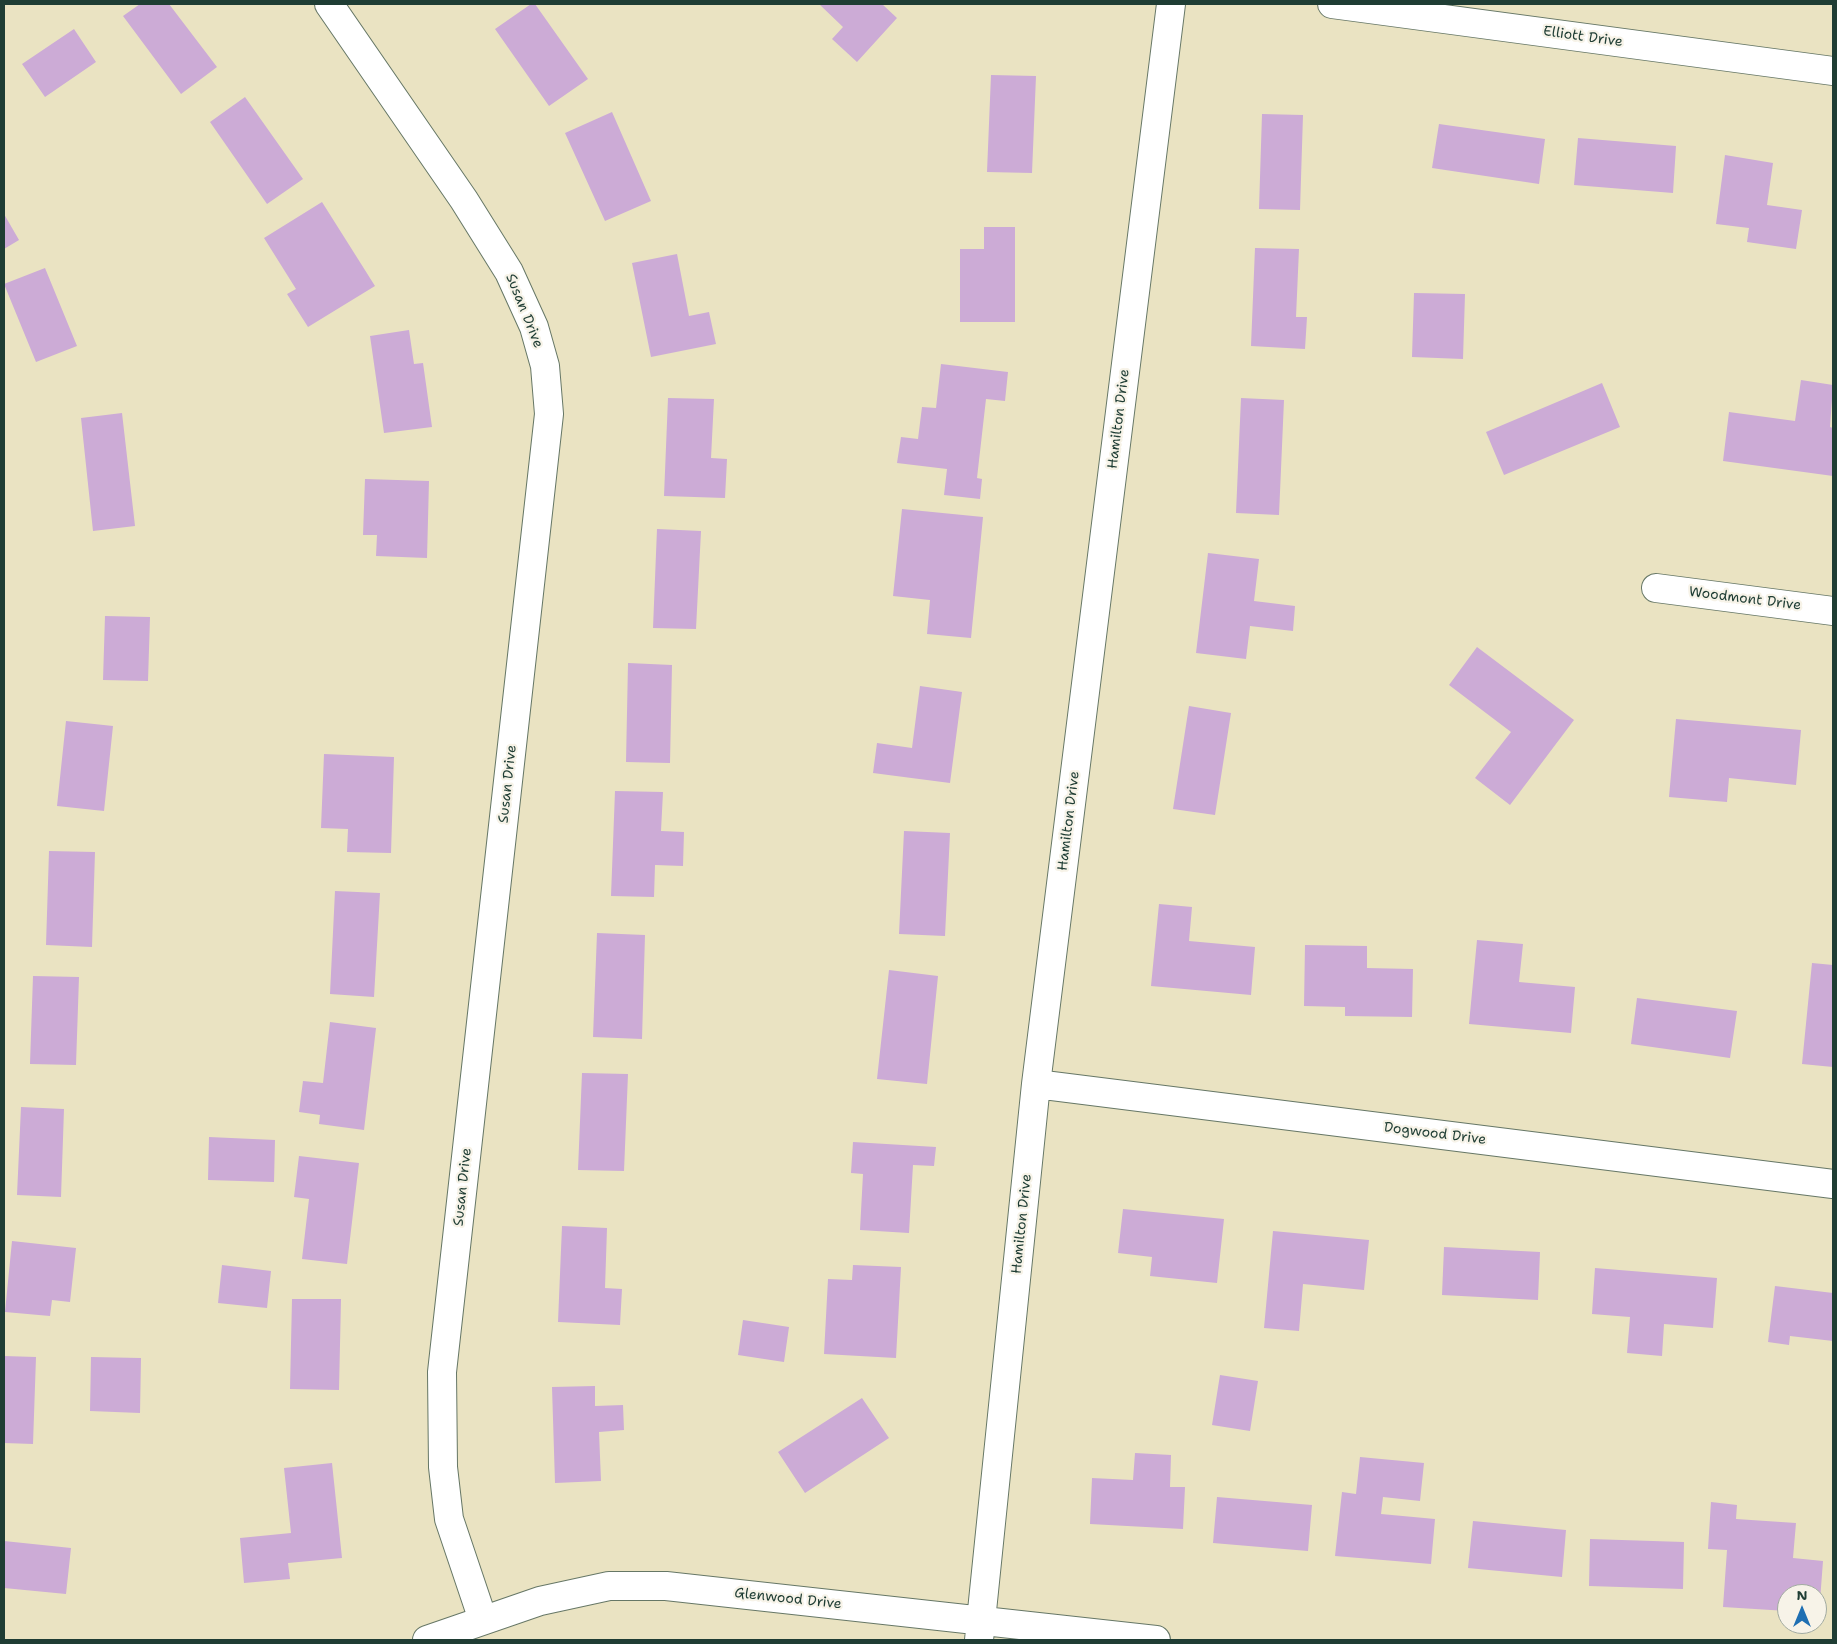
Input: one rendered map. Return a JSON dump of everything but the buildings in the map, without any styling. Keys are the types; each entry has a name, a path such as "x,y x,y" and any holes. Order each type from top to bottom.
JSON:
{"street":[{"name":"Susan Drive","path":"329,4 464,200 509,272 534,327 545,366 549,414 442,1372 443,1467 450,1519 483,1620"},
{"name":"Hamilton Drive","path":"980,1630 1036,1084 1171,4"},
{"name":"Elliott Drive","path":"1332,4 1833,71"},
{"name":"Woodmont Drive","path":"1656,588 1833,610"},
{"name":"Dogwood Drive","path":"1036,1084 1833,1184"},
{"name":"Glenwood Drive","path":"427,1640 540,1601 609,1586 666,1586 980,1630 1156,1640"}]}
